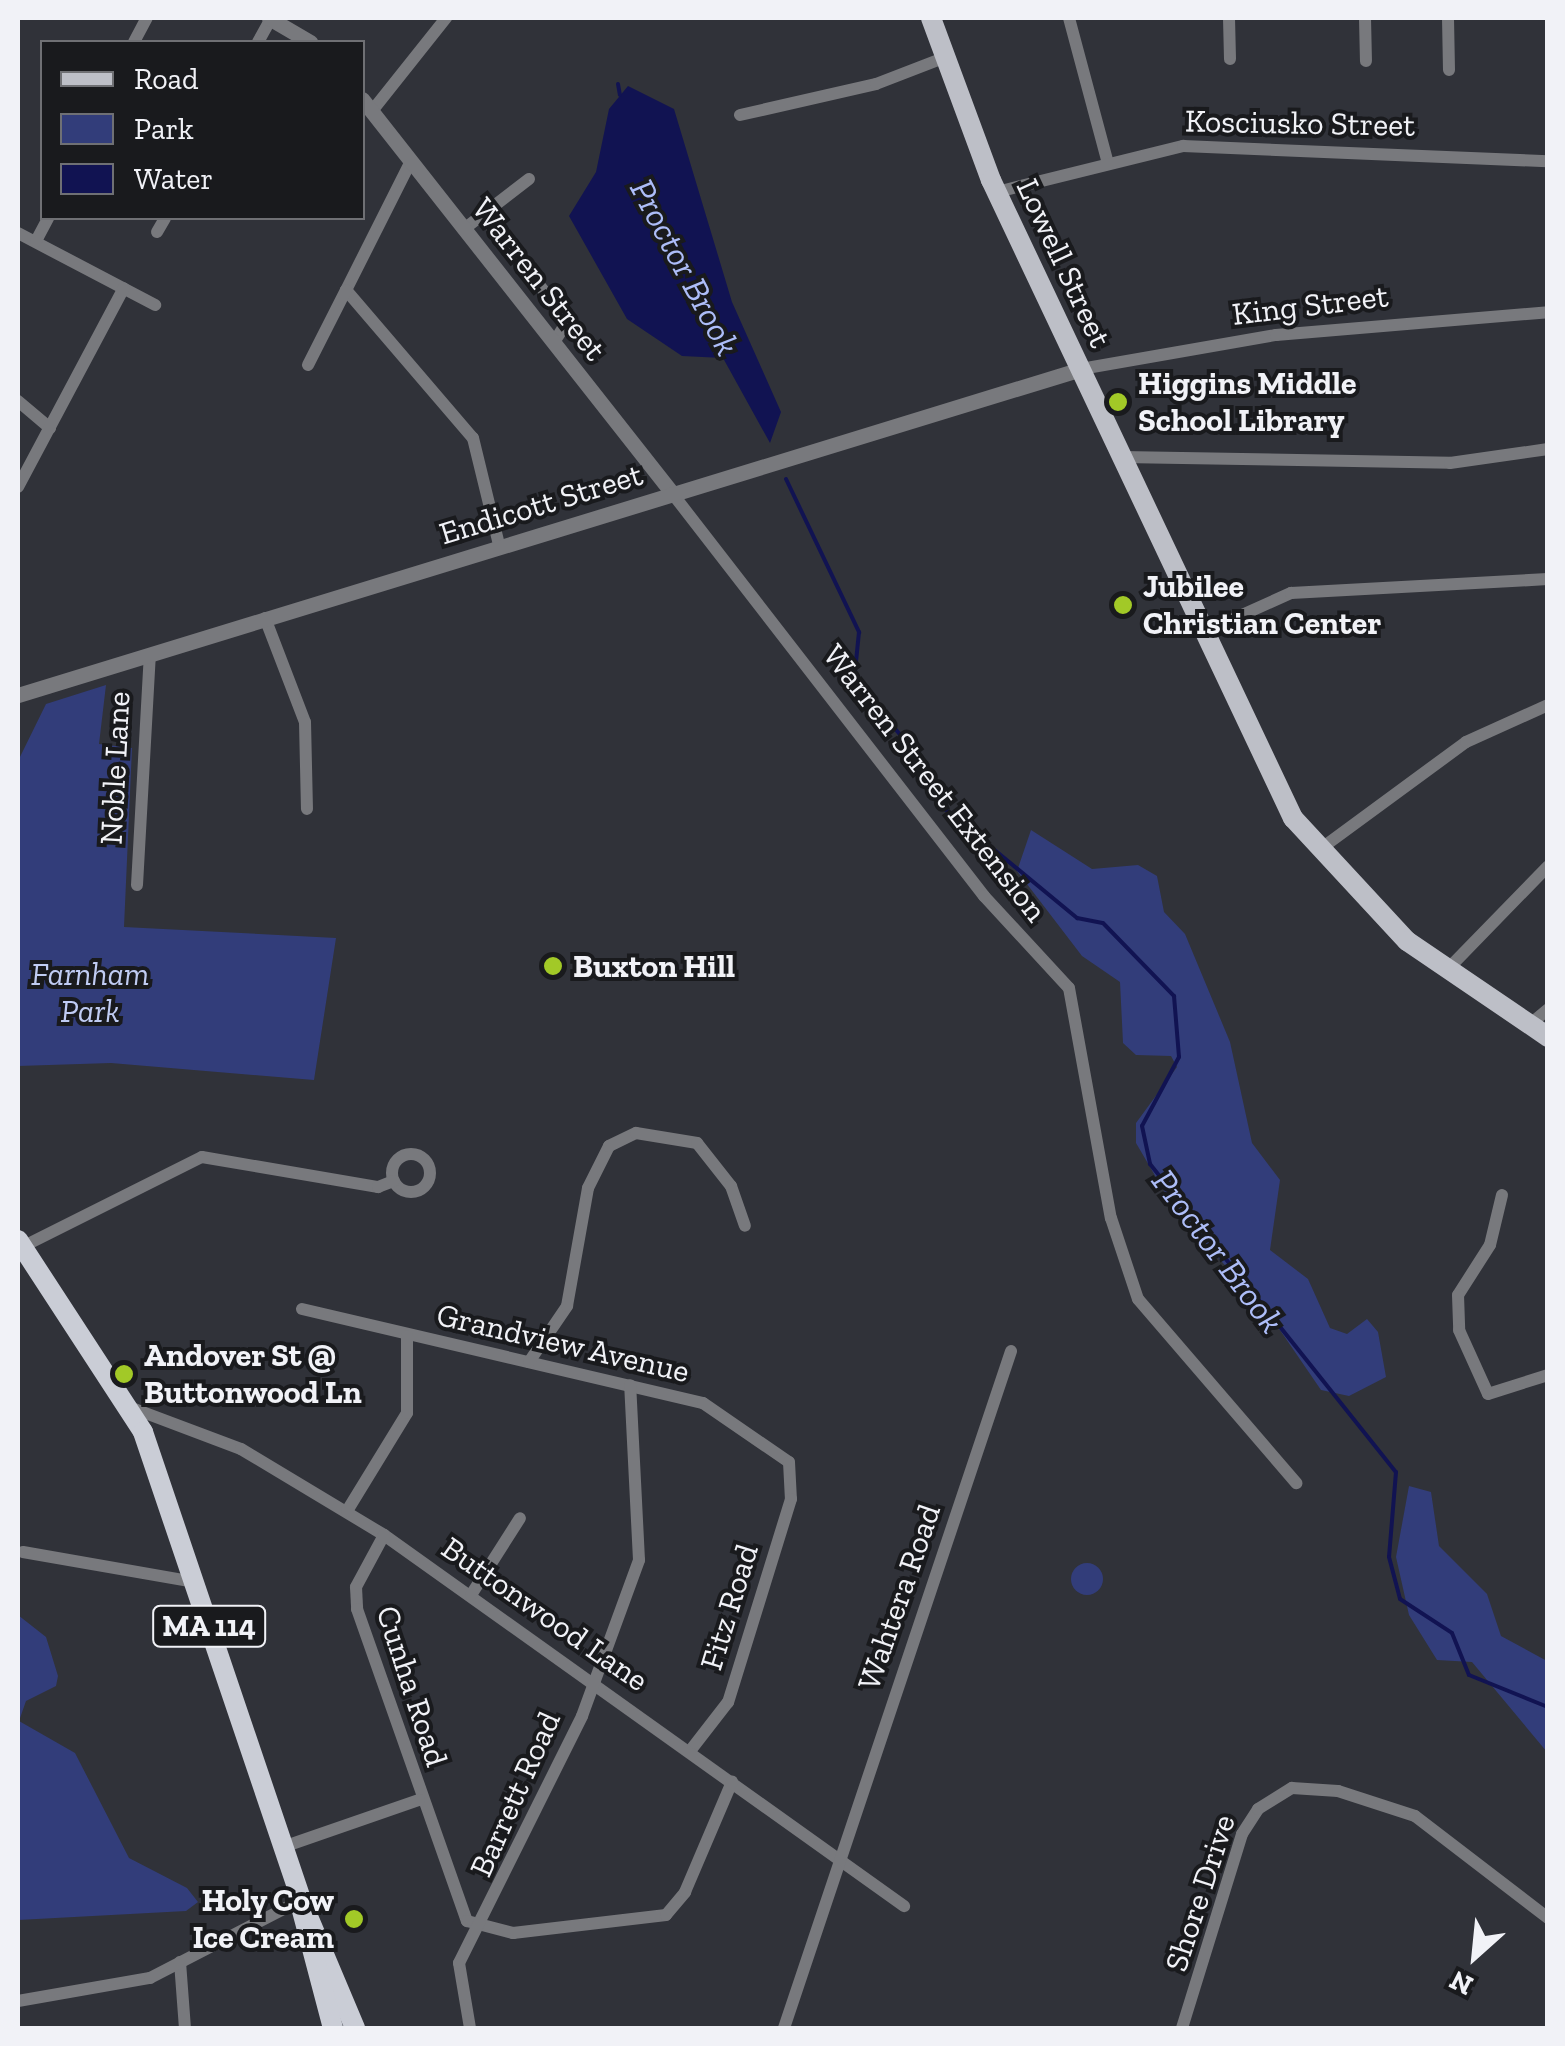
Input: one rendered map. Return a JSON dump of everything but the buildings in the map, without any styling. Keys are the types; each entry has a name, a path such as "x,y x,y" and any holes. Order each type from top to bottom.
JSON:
{"highway":[{"name":"MA 114","path":"20,1243 132,1408 301,1900 355,2028"},
{"name":"MA 114","path":"301,1900 333,2028"}],"main road":[{"name":"Lowell Street","path":"932,18 997,192 1264,766 1318,851 1446,971 1548,1037"}],"street":[{"path":"270,18 307,40"},
{"path":"367,105 446,18"},
{"path":"1069,18 1107,160"},
{"path":"1230,18 1230,60"},
{"path":"1365,18 1366,62"},
{"path":"1448,18 1449,70"},
{"path":"740,115 876,84 946,57"},
{"name":"Warren Street","path":"367,105 672,493"},
{"name":"Kosciusko Street","path":"997,192 1107,160 1214,145 1548,161"},
{"path":"308,365 412,161"},
{"path":"464,229 529,178"},
{"path":"482,216 568,320 554,342"},
{"path":"36,241 47,220"},
{"path":"158,232 164,220"},
{"path":"18,233 155,306"},
{"path":"18,487 124,288"},
{"path":"346,290 472,438 499,544"},
{"name":"King Street","path":"1081,368 1276,335 1548,312"},
{"name":"Endicott Street","path":"23,693 1081,368"},
{"path":"18,401 50,428"},
{"path":"1122,457 1450,463 1548,449"},
{"name":"Warren Street Extension","path":"672,493 984,896 1070,988 1110,1218 1138,1298 1296,1483"},
{"path":"1202,633 1291,593 1548,580"},
{"path":"264,618 305,722 308,809"},
{"name":"Noble Lane","path":"137,885 150,654"},
{"path":"1318,851 1466,742 1548,706"},
{"path":"1446,971 1548,866"},
{"path":"1528,1026 1548,1009"},
{"path":"529,1362 566,1306 588,1188 609,1146 636,1133 698,1143 731,1186 744,1226"},
{"path":"20,1243 202,1157 378,1186 394,1181"},
{"path":"1502,1195 1490,1245 1458,1295 1456,1320 1488,1394 1548,1375"},
{"name":"Grandview Avenue","path":"302,1309 722,1410 792,1468"},
{"path":"347,1511 403,1423 408,1336"},
{"name":"Wahtera Road","path":"784,2028 1011,1351"},
{"name":"Barrett Road","path":"470,2028 456,1980 592,1679 639,1560 630,1385"},
{"name":"Buttonwood Lane","path":"132,1408 195,1426 347,1511 592,1679 904,1906"},
{"name":"Fitz Road","path":"690,1751 728,1702 792,1468"},
{"path":"471,1594 520,1518"},
{"name":"Cunha Road","path":"384,1535 355,1598 456,1908 481,1928"},
{"path":"22,1552 194,1582"},
{"path":"481,1928 513,1933 666,1915 732,1782"},
{"name":"Shore Drive","path":"1182,2028 1242,1834 1258,1808 1292,1788 1338,1791 1415,1816 1548,1918"},
{"path":"282,1846 419,1800"},
{"path":"18,2001 150,1978 301,1900"},
{"path":"180,1962 185,2028"}],"green space":[{"name":"Farnham Park","path":"106,685 99,744 132,748 124,927 336,938 314,1080 111,1063 18,1066 18,761 46,704"},
{"path":"1031,830 1092,869 1138,865 1157,876 1164,912 1185,934 1230,1042 1252,1143 1280,1180 1270,1250 1308,1279 1330,1328 1347,1334 1367,1319 1378,1332 1386,1377 1349,1396 1321,1390 1271,1317 1174,1208 1136,1143 1136,1123 1177,1067 1171,1056 1136,1055 1123,1043 1120,982 1082,956 1017,871"},
{"path":"1409,1486 1431,1492 1439,1546 1487,1594 1501,1636 1547,1661 1547,1752 1472,1662 1437,1660 1409,1615 1396,1557"},
{"path":"1087,1563 1098,1568 1103,1579 1098,1590 1087,1595 1076,1590 1071,1579 1076,1568"},
{"path":"18,1615 46,1637 58,1676 56,1686 26,1701 19,1721 75,1753 129,1858 187,1888 198,1902 186,1911 18,1920"}],"water":[{"path":"628,86 674,109 732,302 781,412 770,443 723,358 682,356 627,319 569,216 596,172 609,109"}],"waterway":[{"name":"Proctor Brook","path":"618,84 620,95"},
{"name":"Proctor Brook","path":"786,479 859,632 854,681 915,752 940,805 1077,918 1103,923 1174,996 1179,1057 1142,1126 1150,1164 1396,1472 1389,1557 1400,1599 1452,1633 1469,1675 1548,1707"}],"place":[{"name":"Higgins Middle School Library","path":"1118,402"},
{"name":"Jubilee Christian Center","path":"1123,605"},
{"name":"Buxton Hill","path":"553,966"},
{"name":"Andover St @ Buttonwood Ln","path":"124,1374"},
{"name":"Holy Cow Ice Cream","path":"354,1919"}]}
